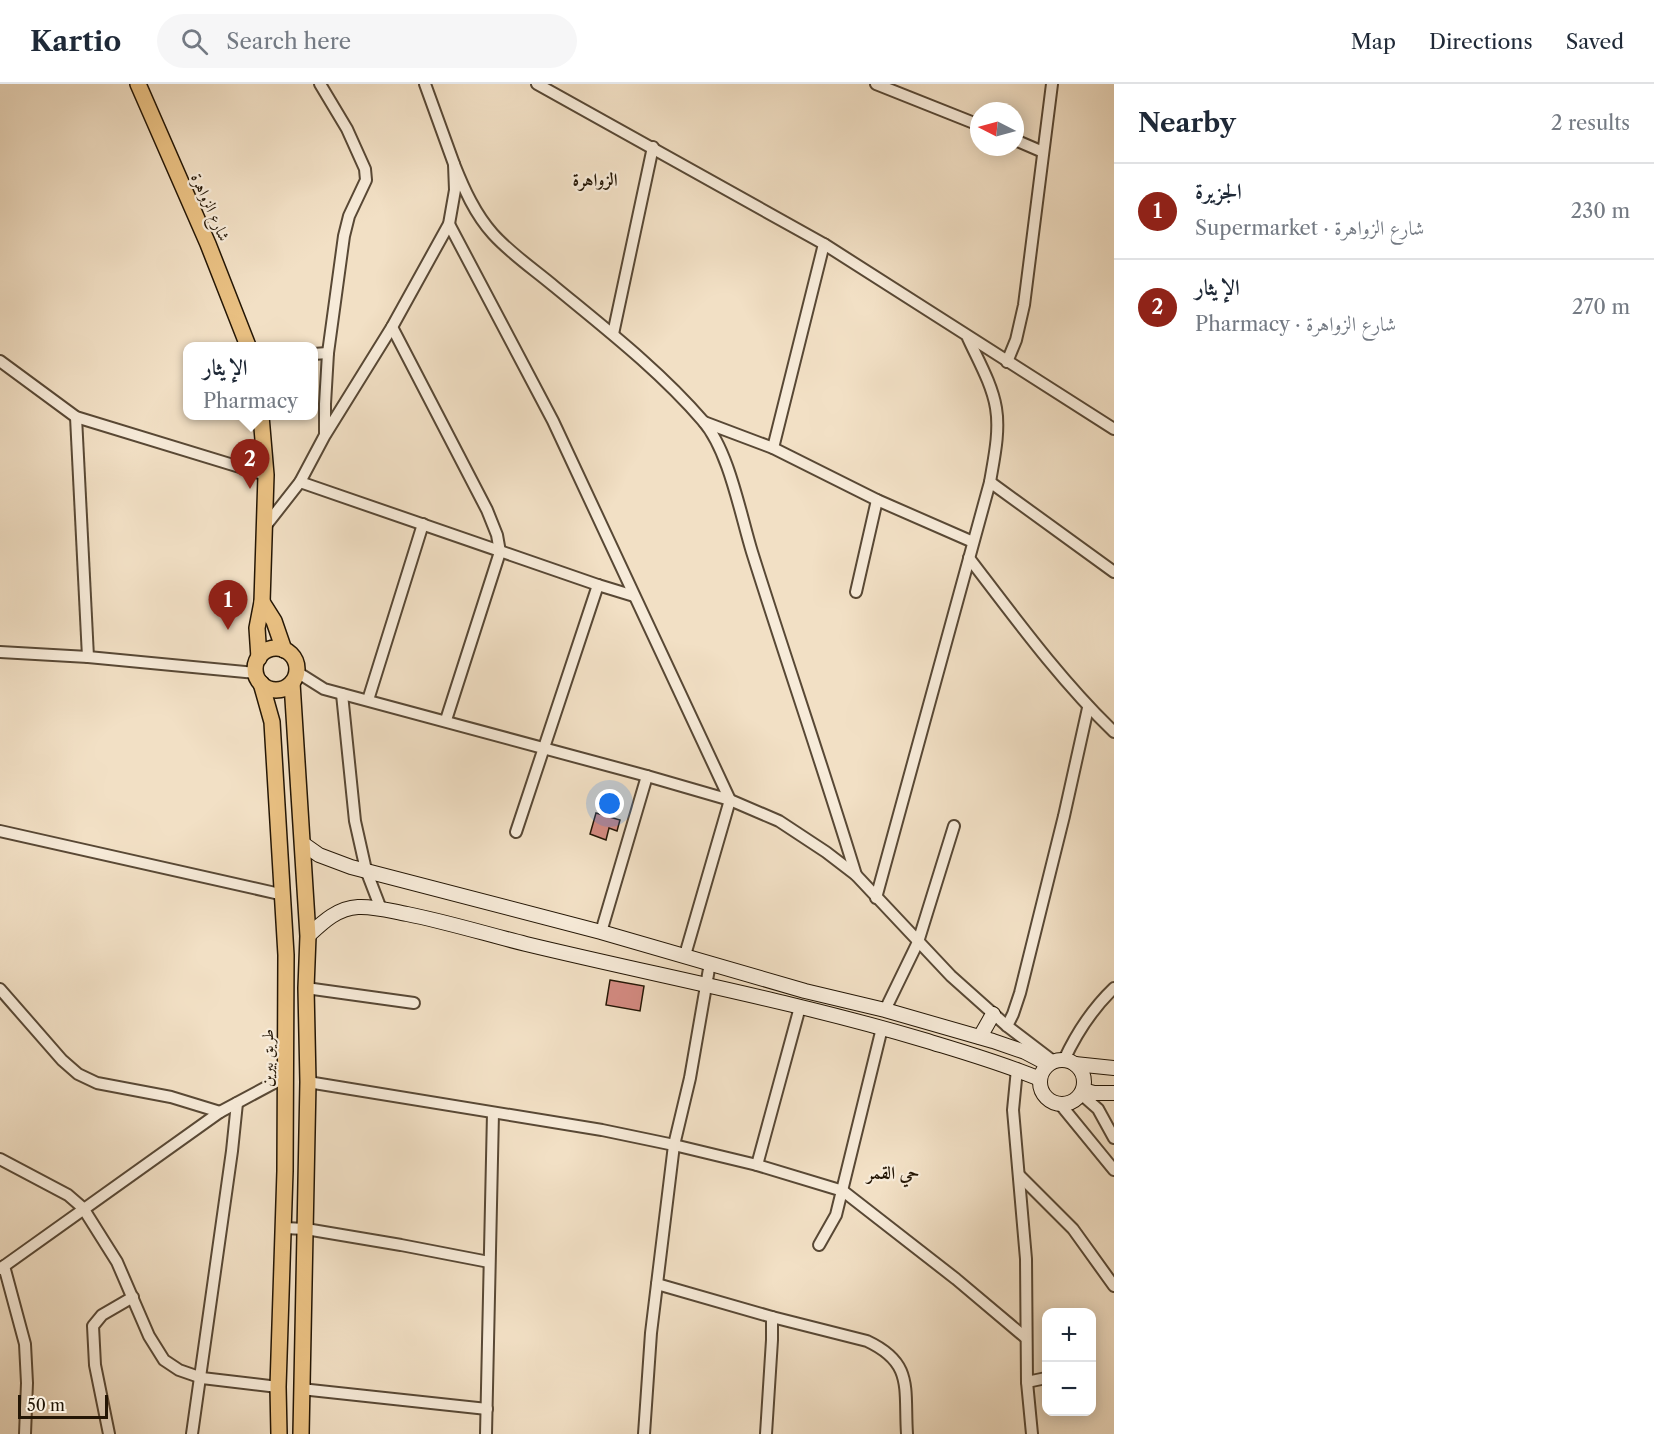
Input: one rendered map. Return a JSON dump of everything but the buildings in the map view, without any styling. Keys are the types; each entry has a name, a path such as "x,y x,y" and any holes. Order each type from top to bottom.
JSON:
{"main road":[{"name":"شارع الزواهرة","path":"138,84 208,244 246,342"},
{"path":"261,420 266,475 262,602 257,628 259,672 266,687 277,690 288,687 294,677"},
{"path":"262,602 274,621 284,650"},
{"path":"259,672 267,651 278,648 294,658 308,936 306,1229 301,1434"},
{"name":"طريق بيرين","path":"259,672 272,722 286,955 284,1228 278,1387 279,1434"}],"street":[{"path":"320,84 347,129 365,169 366,180 349,216 344,236 328,354 325,435"},
{"path":"425,84 467,196 493,234 613,334 704,422 716,441 825,772 856,876"},
{"path":"537,84 824,244 1114,429"},
{"path":"876,84 970,122"},
{"path":"1007,362 1016,340 1024,305 1052,84"},
{"path":"1024,144 1043,152"},
{"path":"613,334 653,147"},
{"path":"264,528 300,482 325,435 392,327 449,224 455,190 454,164"},
{"path":"449,224 553,421 730,800 685,955"},
{"path":"773,448 824,244"},
{"path":"392,327 487,510 497,535 500,552 446,720"},
{"path":"876,898 990,482 995,453 998,427 996,406 967,337"},
{"path":"318,354 328,354"},
{"path":"0,361 76,417 266,475"},
{"path":"76,417 88,657"},
{"path":"704,422 773,448 877,500 973,542"},
{"path":"300,482 634,596"},
{"path":"990,482 1114,572"},
{"path":"856,592 877,500"},
{"path":"368,700 423,524"},
{"path":"969,558 1088,708 1114,732"},
{"path":"516,832 598,585"},
{"path":"0,652 259,672"},
{"path":"294,677 342,694 446,720 730,800 779,820 856,876 951,976 1007,1026 1083,1075 1082,1092 1098,1110 1114,1138"},
{"path":"342,694 351,795 366,870 381,909"},
{"path":"1007,1026 1020,993 1088,708"},
{"path":"601,932 647,776"},
{"path":"885,1010 918,942 954,826"},
{"path":"0,831 284,895"},
{"path":"302,843 325,858 366,870 685,955 805,991 885,1010 1060,1062 1114,1068"},
{"path":"308,936 324,922 346,910 357,907 381,909 448,922 525,944 705,984 882,1028 1017,1069 1040,1079"},
{"path":"644,1434 651,1333 674,1145 690,1078 710,963"},
{"path":"306,988 414,1003"},
{"path":"1114,988 1096,1006 1082,1025 1060,1062 1041,1074 1040,1079 1045,1096 1060,1104 1114,1170"},
{"path":"0,989 62,1060 78,1074 98,1083 171,1097 219,1112"},
{"path":"757,1166 800,1007"},
{"path":"984,1059 993,1014"},
{"path":"819,1245 836,1215 843,1191 882,1028"},
{"path":"1017,1069 1014,1110 1026,1259 1027,1382 1032,1434"},
{"path":"25,1434 27,1383 25,1344 2,1268 219,1112 285,1077"},
{"path":"308,1082 602,1130 757,1166 843,1191 956,1279 1026,1338"},
{"path":"1060,1104 1071,1101 1082,1092 1114,1093"},
{"path":"192,1434 202,1378 237,1103"},
{"path":"486,1434 493,1113"},
{"path":"0,1159 68,1195 84,1208 117,1262 149,1336 164,1360 179,1370 202,1378 278,1387"},
{"path":"1020,1176 1073,1229 1114,1286"},
{"path":"284,1228 306,1229 489,1262"},
{"path":"657,1284 867,1341 892,1356 903,1373 907,1434"},
{"path":"109,1434 95,1365 93,1326 102,1315 133,1297"},
{"path":"766,1434 772,1317"},
{"path":"1027,1382 1042,1379"},
{"path":"301,1389 487,1409"}],"place":[{"name":"الإيثار","path":"250,489"},
{"name":"الجزيرة","path":"228,630"}],"district":[{"name":"الزواهرة","path":"595,180"},
{"name":"حي القمر","path":"893,1173"}]}
